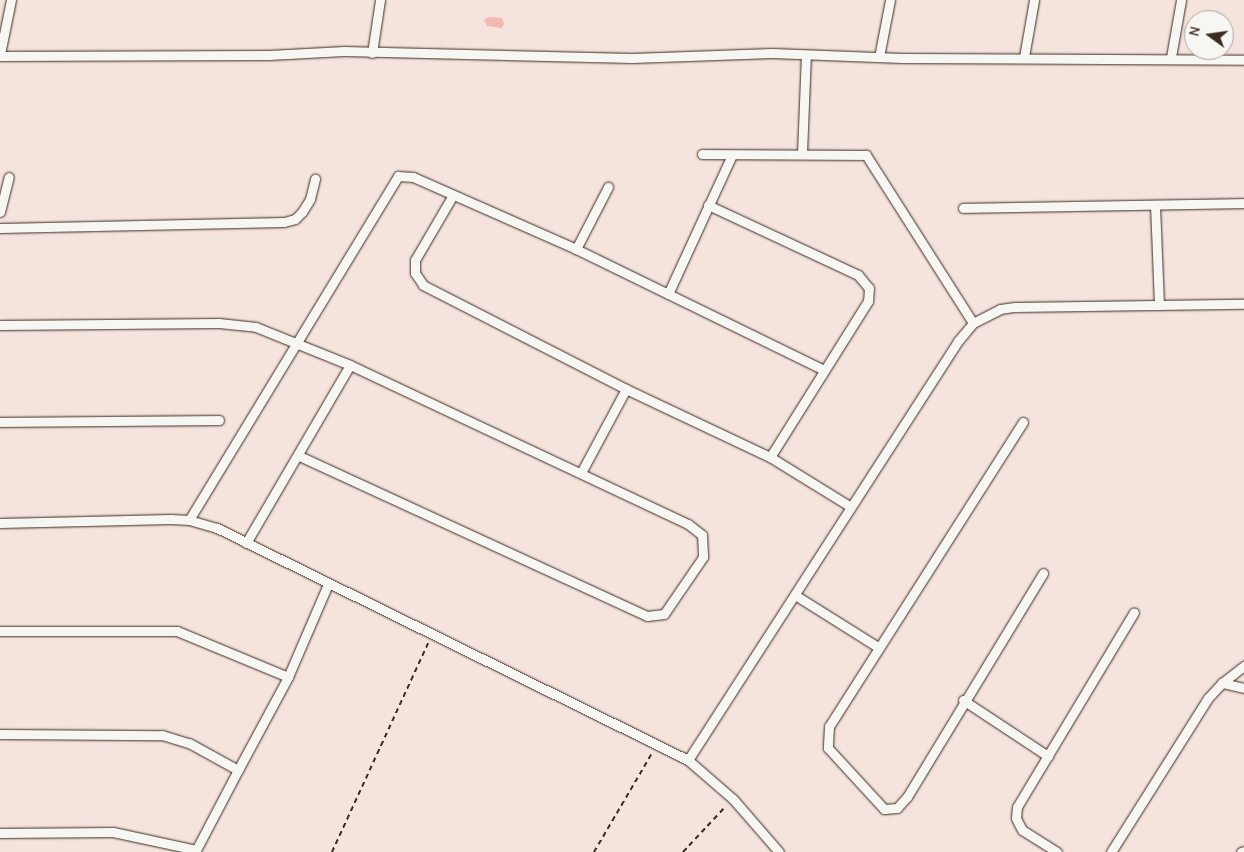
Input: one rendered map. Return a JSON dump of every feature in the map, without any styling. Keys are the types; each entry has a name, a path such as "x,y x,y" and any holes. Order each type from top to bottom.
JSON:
{"street":[{"path":"11,0 0,55 372,53 632,58 806,55 1244,60"},
{"path":"372,53 380,0"},
{"path":"879,57 890,0"},
{"path":"1024,57 1034,0"},
{"path":"1171,58 1181,0"},
{"path":"802,153 806,55"},
{"path":"702,154 731,157 853,152 868,157 973,323"},
{"path":"668,294 731,157"},
{"path":"0,212 9,177"},
{"path":"189,520 395,178 413,177 576,249 824,370"},
{"path":"0,228 284,222 295,219 302,212 315,179"},
{"path":"576,249 608,187"},
{"path":"453,195 415,260 415,273 423,284 626,388 770,457 851,507"},
{"path":"963,208 1244,203"},
{"path":"1155,204 1159,305"},
{"path":"708,205 858,275 867,284 868,300 770,457"},
{"path":"688,760 851,507 973,323 1000,309 1015,307 1244,304"},
{"path":"0,325 239,324 297,342 582,471 688,524 702,535 703,557 664,614 656,616 640,613 299,456"},
{"path":"246,543 299,456 350,365"},
{"path":"582,471 626,388"},
{"path":"0,422 219,420"},
{"path":"1024,422 831,721 826,742 831,753 884,809 897,808 907,797 963,700 1043,573"},
{"path":"0,523 189,520 217,528 328,584 432,632 688,760 733,799 779,852"},
{"path":"0,833 113,832 195,851 288,677 328,584"},
{"path":"796,595 878,647"},
{"path":"1057,852 1022,830 1016,818 1020,798 1048,756 1134,612"},
{"path":"0,631 176,631 288,677"},
{"path":"1111,852 1208,698 1222,683 1244,666"},
{"path":"1222,683 1244,688"},
{"path":"963,700 1048,756"},
{"path":"0,734 162,735 189,743 238,770"}],"path":[{"path":"332,852 432,632"},
{"path":"594,852 657,744"},
{"path":"683,852 733,799"}],"building":[{"path":"489,17 502,18 504,24 502,28 487,26 484,20"}]}
